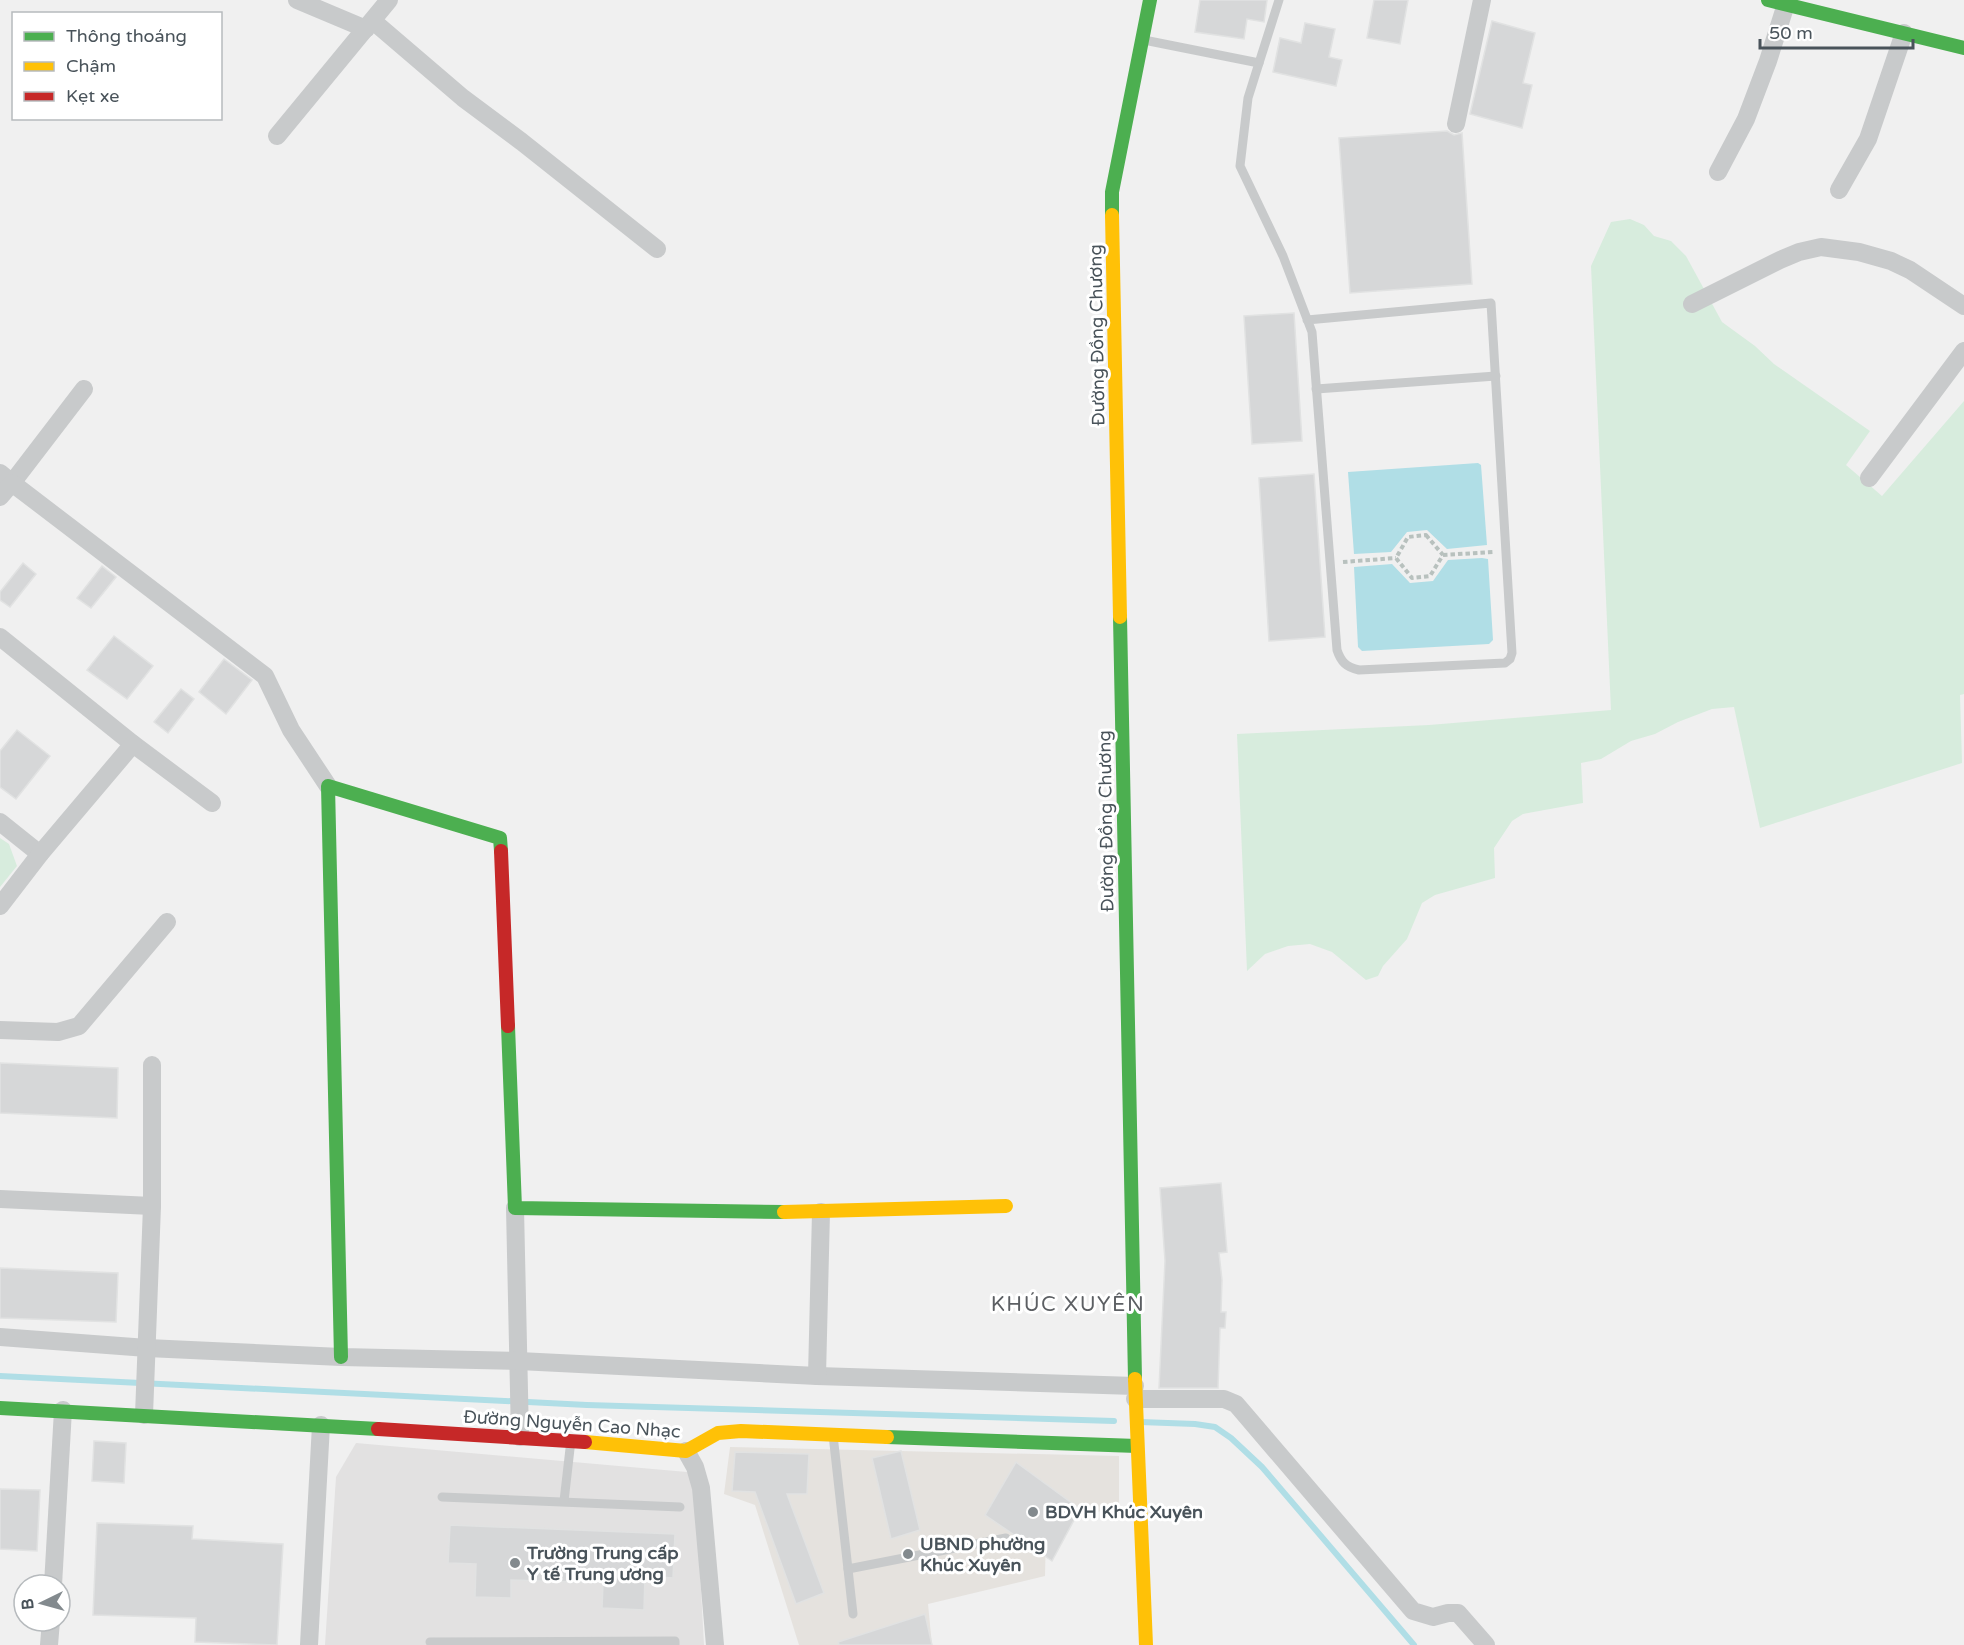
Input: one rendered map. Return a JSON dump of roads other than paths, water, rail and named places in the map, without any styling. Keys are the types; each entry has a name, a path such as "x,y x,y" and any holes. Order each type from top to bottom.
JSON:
{"street":[{"path":"297,0 369,25 657,249"},
{"path":"277,136 389,0"},
{"name":"Đường Đồng Chương","path":"1146,1645 1135,1397 1112,192 1150,0"},
{"path":"1456,124 1482,0"},
{"path":"1768,0 1964,48"},
{"path":"1718,172 1746,119 1786,4"},
{"path":"1839,190 1868,139 1905,33"},
{"path":"1692,304 1779,260 1798,252 1821,247 1859,252 1891,261 1910,270 1964,306"},
{"path":"1869,478 1964,351"},
{"path":"84,389 4,484 265,676 291,730 328,786 341,1357"},
{"path":"0,637 133,744 212,802"},
{"path":"0,906 40,854 133,744"},
{"path":"328,786 500,838 520,1430"},
{"path":"0,822 40,854"},
{"path":"0,1030 58,1032 79,1026 167,921"},
{"path":"145,1407 152,1206 152,1065"},
{"path":"0,1199 152,1206"},
{"path":"514,1208 821,1212 1006,1206"},
{"path":"816,1376 821,1212"},
{"path":"0,1337 147,1352 519,1361 816,1376 1135,1397 1224,1399 1236,1404 1413,1611 1433,1617 1458,1613 1486,1645"},
{"name":"Đường Nguyễn Cao Nhạc","path":"0,1408 63,1410 145,1407 321,1425 520,1430 571,1440 686,1451 726,1431 1137,1446"},
{"path":"54,1573 63,1410"},
{"path":"309,1645 321,1425"},
{"path":"686,1451 695,1467 701,1488 715,1645"}],"lane":[{"path":"1279,0 1248,98 1240,166 1283,256 1307,320 1312,332 1337,650 1344,665 1359,670 1504,663 1510,659 1512,653 1491,303 1307,320"},
{"path":"1142,40 1259,63"},
{"path":"1316,389 1496,376"},
{"path":"833,1435 853,1614"},
{"path":"564,1501 571,1440"},
{"path":"442,1497 680,1507"},
{"path":"848,1569 1006,1538"},
{"path":"430,1642 675,1641 675,1645"}],"water":[{"path":"1478,463 1481,465 1487,545 1447,549 1427,530 1407,532 1391,552 1354,554 1348,472"},
{"path":"1488,559 1493,640 1489,644 1362,651 1358,647 1354,567 1392,564 1410,583 1433,581 1448,560"}],"waterway":[{"path":"0,1376 587,1405 1114,1421"},
{"path":"1140,1422 1215,1427 1231,1438 1262,1467 1414,1645"}],"place":[{"name":"BDVH Khúc Xuyên","path":"1033,1512"},
{"name":"UBND phường Khúc Xuyên","path":"908,1554"},
{"name":"Trường Trung cấp Y tế Trung ương","path":"515,1563"}],"district":[{"name":"KHÚC XUYÊN","path":"1068,1304"}]}
